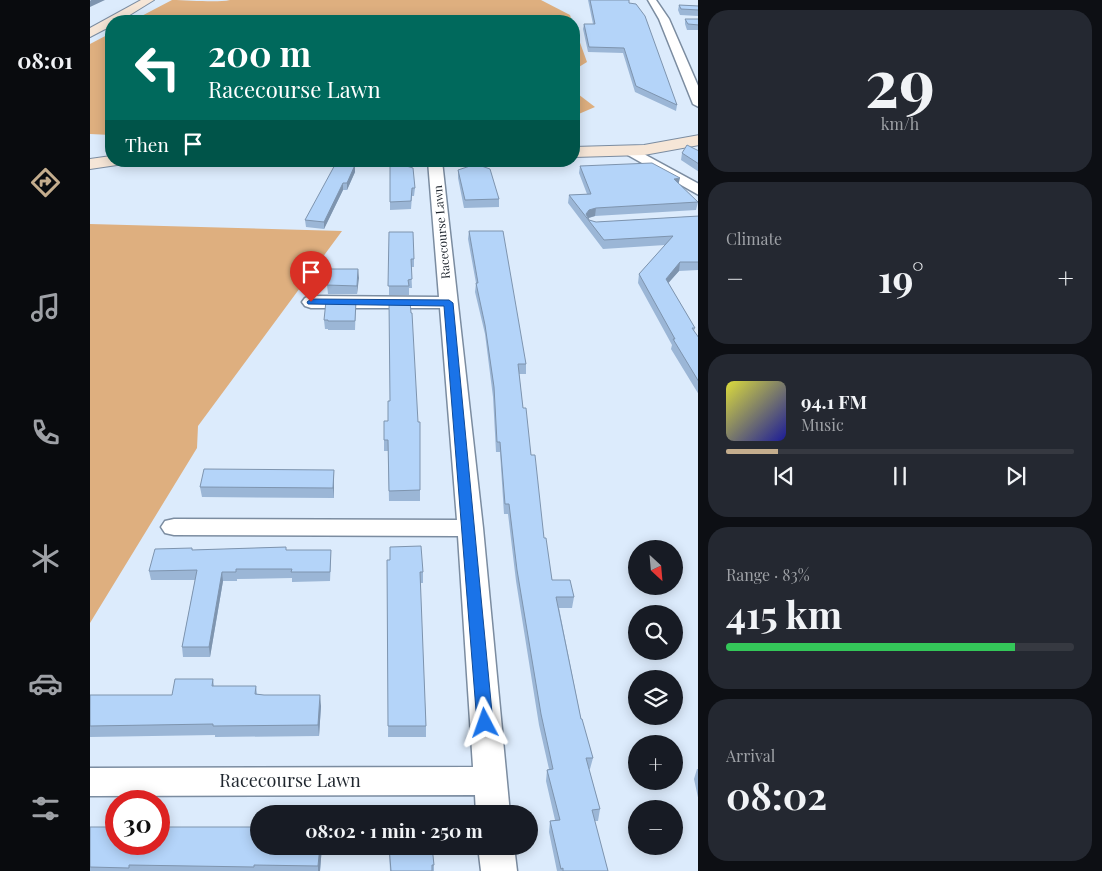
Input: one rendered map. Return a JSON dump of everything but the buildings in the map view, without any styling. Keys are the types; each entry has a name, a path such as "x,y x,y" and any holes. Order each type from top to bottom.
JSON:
{"street":[{"path":"122,15 149,0"},
{"path":"652,0 664,20 698,104"},
{"path":"664,20 678,20"},
{"path":"90,33 105,25"},
{"path":"580,152 631,151 698,140"},
{"path":"631,151 698,191"},
{"path":"90,164 105,162"},
{"name":"Racecourse Lawn","path":"436,167 470,528 492,805"},
{"path":"311,302 449,303"},
{"path":"174,527 470,528"},
{"name":"Racecourse Lawn","path":"90,782 490,781"},
{"path":"497,855 499,871"}],"shaded area":[{"path":"172,0 541,0 570,15 143,15"},
{"path":"105,36 105,135 90,134 90,44"},
{"path":"580,43 587,62 580,66"},
{"path":"580,96 595,107 580,113"},
{"path":"90,224 342,231 198,426 197,448 90,623"}],"route":[{"path":"311,302 449,303 470,528 485,723"}]}
